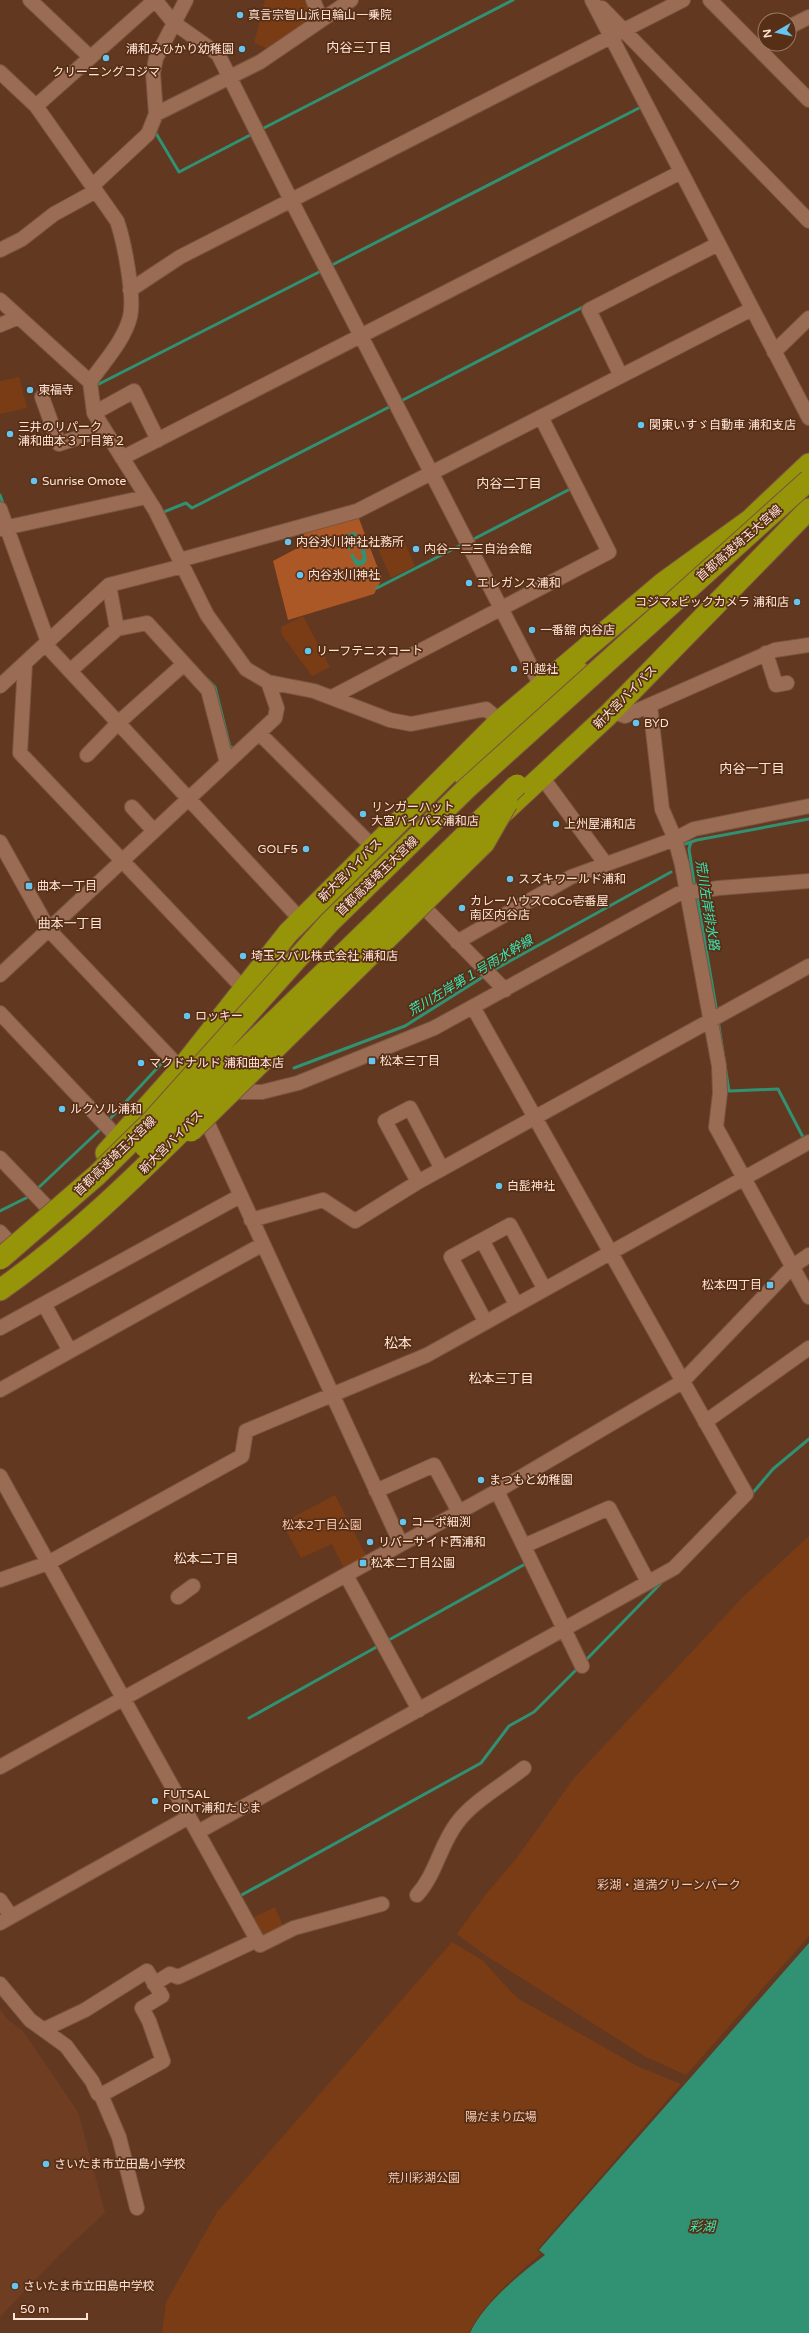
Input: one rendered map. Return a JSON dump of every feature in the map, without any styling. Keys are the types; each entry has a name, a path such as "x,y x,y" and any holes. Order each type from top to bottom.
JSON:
{"highway":[{"name":"新大宮バイパス","path":"2,1245 38,1198 110,1129 181,1069 243,988 295,926 500,721 663,583 750,520 809,464"},
{"name":"首都高速埼玉大宮線","path":"2,1245 97,1175 146,1126 329,923 466,788 809,480"},
{"name":"首都高速埼玉大宮線","path":"0,1275 62,1224 117,1174 517,785 602,707 809,498"},
{"name":"新大宮バイパス","path":"0,1290 70,1236 114,1197 415,899 612,712 809,509"},
{"path":"295,926 309,926 458,780 608,646 684,591"},
{"path":"114,1197 143,1180 484,843 517,785"}],"street":[{"path":"30,0 90,57"},
{"path":"36,106 155,0 174,23 218,54 290,200 541,686"},
{"path":"0,250 22,239 54,214 94,189 148,134 156,114 153,73 156,58 186,0"},
{"path":"313,0 321,20"},
{"path":"156,114 260,62 351,0"},
{"path":"593,0 617,33 809,221"},
{"path":"130,290 180,257 683,0"},
{"path":"710,0 757,39"},
{"path":"797,23 809,17"},
{"path":"617,33 680,172 809,418"},
{"path":"768,52 809,100"},
{"path":"0,72 36,106 117,221 121,233 130,290 130,317 122,336 90,382"},
{"path":"122,458 680,172"},
{"path":"621,376 589,310 718,244"},
{"path":"0,300 90,382 94,413 146,497 208,615 246,669 268,682 314,691 390,720 411,724 486,709 500,721"},
{"path":"0,686 109,585 357,511 752,309"},
{"path":"0,325 19,317"},
{"path":"774,352 809,318"},
{"path":"94,413 134,391 158,440"},
{"path":"42,398 59,444 104,429"},
{"path":"332,697 609,552 541,417"},
{"path":"3,527 146,497"},
{"path":"0,509 3,527 47,643 70,671 189,799 295,926"},
{"path":"109,585 117,629"},
{"path":"70,671 117,629 147,623 208,690 227,763"},
{"path":"612,712 625,716 766,653 774,650 809,645"},
{"path":"766,653 776,685 787,683"},
{"path":"24,664 20,753 243,988"},
{"path":"87,755 118,723 184,664"},
{"path":"0,975 275,718 277,708 268,682"},
{"path":"650,705 662,808 693,891 715,1017 720,1093 716,1127 809,1296"},
{"path":"259,733 373,847"},
{"path":"542,777 605,864"},
{"path":"457,942 571,877 605,864 676,845 694,829 809,806"},
{"path":"132,807 154,831"},
{"path":"0,842 48,930 181,1069 220,1092 262,1092 298,1083 434,1028 585,947 663,901 693,891 809,881"},
{"path":"415,899 505,990"},
{"path":"251,1220 323,1200 355,1221 418,1182 809,966"},
{"path":"198,1832 674,1568 746,1494 704,1422 473,1007"},
{"path":"0,1013 110,1129"},
{"path":"257,1056 249,1078 252,1085 262,1092"},
{"path":"418,1182 385,1121 410,1108 442,1169"},
{"path":"202,1111 401,1544"},
{"path":"0,1580 48,1563 242,1456 246,1431 332,1396 385,1371 427,1355 544,1288 809,1142"},
{"path":"0,1158 38,1198"},
{"path":"0,1328 240,1196"},
{"path":"485,1321 451,1257 510,1225 544,1288"},
{"path":"482,1240 516,1304"},
{"path":"0,1390 263,1244"},
{"path":"0,1767 497,1491 682,1382 792,1266 809,1255"},
{"path":"44,1304 70,1351"},
{"path":"704,1422 809,1348"},
{"path":"376,1492 434,1465 459,1512"},
{"path":"0,1476 260,1945 294,1928 382,1904"},
{"path":"497,1491 582,1666"},
{"path":"524,1546 609,1508 648,1582"},
{"path":"346,1575 419,1710"},
{"path":"178,1597 192,1586"},
{"path":"417,1895 428,1882 445,1841 458,1821 473,1806 524,1768"},
{"path":"0,1900 5,1920 190,1817"},
{"path":"154,1984 170,1974 178,1977 257,1940"},
{"path":"45,2029 85,2010 147,1971 162,1996 142,2008 149,2021 163,2061 101,2096"},
{"path":"0,1984 30,2020 45,2029 66,2046 101,2096 119,2137 137,2208"}],"shaded area":[{"path":"358,516 382,579 374,594 288,620 273,561 305,544 303,532"},
{"name":"さいたま市立田島小学校","path":"0,2009 6,2018 23,2031 78,2112 105,2213 59,2255 0,2317"}],"green space":[{"path":"265,0 309,0 316,18 271,50 254,43"},
{"path":"19,377 27,408 0,414 0,381"},
{"path":"403,539 415,566 391,578 378,549"},
{"name":"リーフテニスコート","path":"303,616 330,667 312,676 282,635 281,627"},
{"name":"松本2丁目公園","path":"335,1495 368,1559 345,1571 332,1544 301,1558 282,1523"},
{"name":"彩湖・道満グリーンパーク","path":"809,1536 809,1936 686,2075 646,2057 485,1955 457,1934 486,1894 516,1859 574,1778 743,1597"},
{"path":"275,1907 285,1931 261,1943 248,1920"},
{"name":"荒川彩湖公園","path":"452,1942 482,1960 517,1998 639,2067 681,2084 537,2250 541,2254 491,2300 469,2333 162,2333 166,2302 217,2212"}],"water":[{"path":"355,532 361,545 356,547 353,544 349,551 342,538 347,534"},
{"path":"365,548 367,560 363,565 356,566 350,555 353,553 355,558 361,561 363,556 360,551"},
{"name":"彩湖","path":"809,1943 809,2333 470,2333 484,2311 503,2290 545,2255 539,2250"}],"waterway":[{"path":"260,130 513,0"},
{"path":"330,266 639,108"},
{"path":"154,130 179,172 254,133"},
{"path":"97,385 323,270"},
{"path":"399,402 585,306"},
{"path":"161,513 186,503 192,508 393,405"},
{"path":"470,541 572,488"},
{"path":"0,495 4,506"},
{"path":"377,588 463,544"},
{"path":"207,679 215,687 230,747 234,748"},
{"name":"荒川左岸排水路","path":"685,844 697,840 809,819"},
{"name":"荒川左岸排水路","path":"691,842 689,849 695,889"},
{"name":"荒川左岸第１号雨水幹線","path":"492,971 671,872"},
{"name":"荒川左岸排水路","path":"697,896 717,1013"},
{"name":"荒川左岸第１号雨水幹線","path":"294,1068 405,1026 486,975"},
{"path":"718,1020 729,1091 778,1089 805,1141"},
{"path":"108,1121 161,1064"},
{"path":"36,1190 103,1127"},
{"path":"0,1211 30,1196"},
{"path":"751,1495 773,1469 809,1439"},
{"path":"387,1641 527,1563"},
{"path":"584,1662 663,1581"},
{"path":"249,1718 380,1645"},
{"path":"238,1897 481,1763 509,1726 534,1712 579,1667"}],"place":[{"name":"真言宗智山派日輪山一乗院","path":"240,15"},
{"name":"浦和みひかり幼稚園","path":"242,49"},
{"name":"クリーニングコジマ","path":"106,58"},
{"name":"東福寺","path":"30,390"},
{"name":"関東いすゞ自動車 浦和支店","path":"641,425"},
{"name":"三井のリパーク 浦和曲本３丁目第２","path":"10,434"},
{"name":"Sunrise Omote","path":"34,481"},
{"name":"内谷氷川神社社務所","path":"288,542"},
{"name":"内谷一二三自治会館","path":"416,549"},
{"name":"内谷氷川神社","path":"300,575"},
{"name":"エレガンス浦和","path":"469,583"},
{"name":"コジマ×ビックカメラ 浦和店","path":"797,602"},
{"name":"一番舘 内谷店","path":"532,630"},
{"name":"リーフテニスコート","path":"308,651"},
{"name":"引越社","path":"514,669"},
{"name":"BYD","path":"636,723"},
{"name":"リンガーハット 大宮バイパス浦和店","path":"363,814"},
{"name":"上州屋浦和店","path":"556,824"},
{"name":"GOLF5","path":"306,849"},
{"name":"スズキワールド浦和","path":"510,879"},
{"name":"曲本一丁目","path":"29,886"},
{"name":"カレーハウスCoCo壱番屋 南区内谷店","path":"462,908"},
{"name":"埼玉スバル株式会社 浦和店","path":"243,956"},
{"name":"ロッキー","path":"187,1016"},
{"name":"松本三丁目","path":"372,1061"},
{"name":"マクドナルド 浦和曲本店","path":"141,1063"},
{"name":"ルクソル浦和","path":"62,1109"},
{"name":"白髭神社","path":"499,1186"},
{"name":"松本四丁目","path":"770,1285"},
{"name":"まつもと幼稚園","path":"481,1480"},
{"name":"コーポ細渕","path":"403,1522"},
{"name":"リバーサイド西浦和","path":"370,1542"},
{"name":"松本二丁目公園","path":"363,1563"},
{"name":"FUTSAL POINT浦和たじま","path":"155,1801"},
{"name":"さいたま市立田島小学校","path":"46,2164"},
{"name":"さいたま市立田島中学校","path":"15,2286"}],"district":[{"name":"内谷三丁目","path":"359,47"},
{"name":"内谷二丁目","path":"509,483"},
{"name":"内谷一丁目","path":"752,768"},
{"name":"曲本一丁目","path":"70,923"},
{"name":"松本","path":"398,1343"},
{"name":"松本三丁目","path":"501,1378"},
{"name":"松本二丁目","path":"206,1558"}],"park label":[{"name":"陽だまり広場","path":"501,2117"}]}
